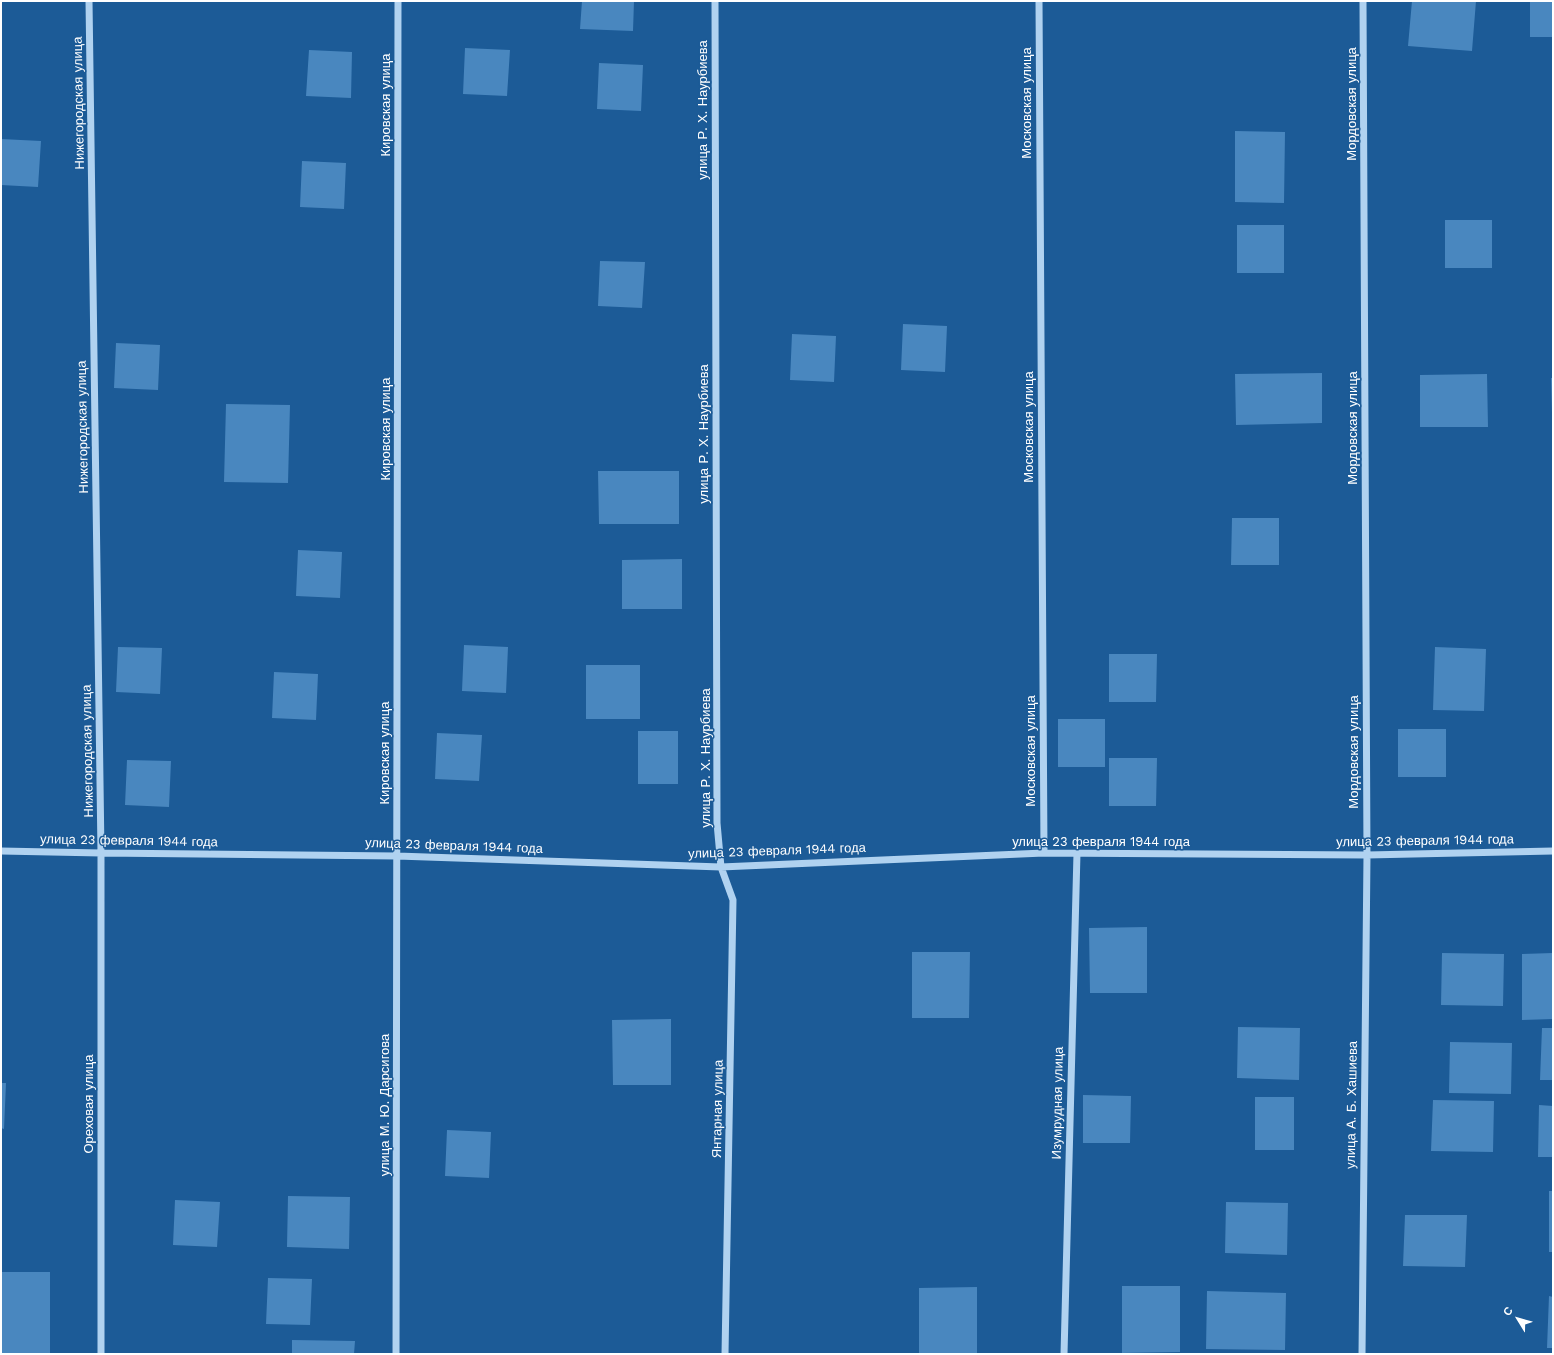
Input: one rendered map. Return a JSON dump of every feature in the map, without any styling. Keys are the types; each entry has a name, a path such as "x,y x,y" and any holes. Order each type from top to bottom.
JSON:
{"street":[{"name":"Нижегородская улица","path":"89,1 101,853"},
{"name":"Кировская улица","path":"397,856 398,1"},
{"name":"улица Р. Х. Наурбиева","path":"715,1 717,823 721,866"},
{"name":"Московская улица","path":"1039,1 1044,853"},
{"name":"Мордовская улица","path":"1363,1 1367,855"},
{"name":"улица 23 февраля 1944 года","path":"1,850 101,853 397,856 721,866 1044,853 1367,855 1553,851"},
{"name":"Ореховая улица","path":"101,853 101,1354"},
{"name":"Изумрудная улица","path":"1064,1354 1077,853"},
{"name":"улица А. Б. Хашиева","path":"1362,1354 1367,855"},
{"name":"улица М. Ю. Дарсигова","path":"396,1354 397,856"},
{"name":"Янтарная улица","path":"721,866 733,900 725,1354"}],"building":[{"path":"582,1 634,1 633,31 580,29"},
{"path":"1412,1 1476,1 1472,51 1408,46"},
{"path":"1530,1 1553,1 1553,37 1530,37"},
{"path":"465,48 510,50 507,96 463,94"},
{"path":"309,50 352,52 351,98 306,96"},
{"path":"599,63 643,65 641,111 597,109"},
{"path":"1235,131 1285,132 1284,203 1235,202"},
{"path":"1,139 41,141 38,187 1,185"},
{"path":"302,161 346,163 344,209 300,207"},
{"path":"1445,220 1492,220 1492,268 1445,268"},
{"path":"1237,225 1284,225 1284,273 1237,273"},
{"path":"600,261 645,262 642,308 598,306"},
{"path":"903,324 947,326 945,372 901,370"},
{"path":"792,334 836,336 834,382 790,380"},
{"path":"116,343 160,345 158,390 114,388"},
{"path":"1322,373 1322,423 1236,425 1235,374"},
{"path":"1487,374 1488,427 1420,427 1420,375"},
{"path":"1551,378 1553,378 1553,413 1552,413"},
{"path":"226,404 290,405 288,483 224,482"},
{"path":"598,471 679,471 679,524 599,524"},
{"path":"1232,518 1279,518 1279,565 1231,565"},
{"path":"298,550 342,552 340,598 296,596"},
{"path":"682,559 682,609 622,609 622,560"},
{"path":"464,645 508,647 506,693 462,691"},
{"path":"118,647 162,648 160,694 116,692"},
{"path":"1435,647 1486,649 1484,711 1433,710"},
{"path":"1109,654 1157,654 1156,702 1109,702"},
{"path":"586,665 640,665 640,719 586,719"},
{"path":"274,672 318,674 316,720 272,718"},
{"path":"1058,719 1105,719 1105,767 1058,767"},
{"path":"1398,729 1446,729 1446,777 1398,777"},
{"path":"638,731 678,731 678,784 638,784"},
{"path":"437,733 482,735 479,781 435,779"},
{"path":"1109,758 1157,758 1156,806 1109,806"},
{"path":"127,760 171,761 169,807 125,805"},
{"path":"1147,927 1147,993 1090,993 1089,928"},
{"path":"912,952 970,952 969,1018 912,1018"},
{"path":"1442,953 1504,954 1503,1006 1441,1005"},
{"path":"1553,953 1553,1019 1522,1020 1522,954"},
{"path":"671,1019 671,1085 613,1085 612,1020"},
{"path":"1238,1027 1300,1028 1299,1080 1237,1078"},
{"path":"1542,1028 1553,1028 1553,1080 1540,1080"},
{"path":"1450,1042 1512,1043 1511,1094 1449,1093"},
{"path":"1,1083 6,1083 4,1129 1,1128"},
{"path":"1083,1095 1131,1096 1130,1143 1083,1143"},
{"path":"1255,1097 1294,1097 1294,1150 1255,1150"},
{"path":"1433,1100 1494,1101 1493,1152 1431,1151"},
{"path":"1539,1105 1553,1106 1553,1157 1538,1157"},
{"path":"447,1130 491,1132 489,1178 445,1176"},
{"path":"1549,1191 1553,1191 1553,1252 1549,1252"},
{"path":"288,1196 350,1197 349,1249 287,1247"},
{"path":"175,1200 220,1202 217,1247 173,1245"},
{"path":"1226,1202 1288,1203 1287,1255 1225,1253"},
{"path":"1405,1215 1467,1215 1465,1267 1403,1266"},
{"path":"1,1272 50,1272 50,1354 1,1354"},
{"path":"268,1278 312,1279 310,1325 266,1324"},
{"path":"1122,1286 1180,1286 1180,1352 1122,1353"},
{"path":"977,1287 977,1353 919,1353 919,1288"},
{"path":"1207,1291 1286,1293 1285,1350 1206,1349"},
{"path":"1549,1296 1553,1297 1553,1348 1547,1348"},
{"path":"292,1340 355,1341 354,1354 292,1354"}]}
